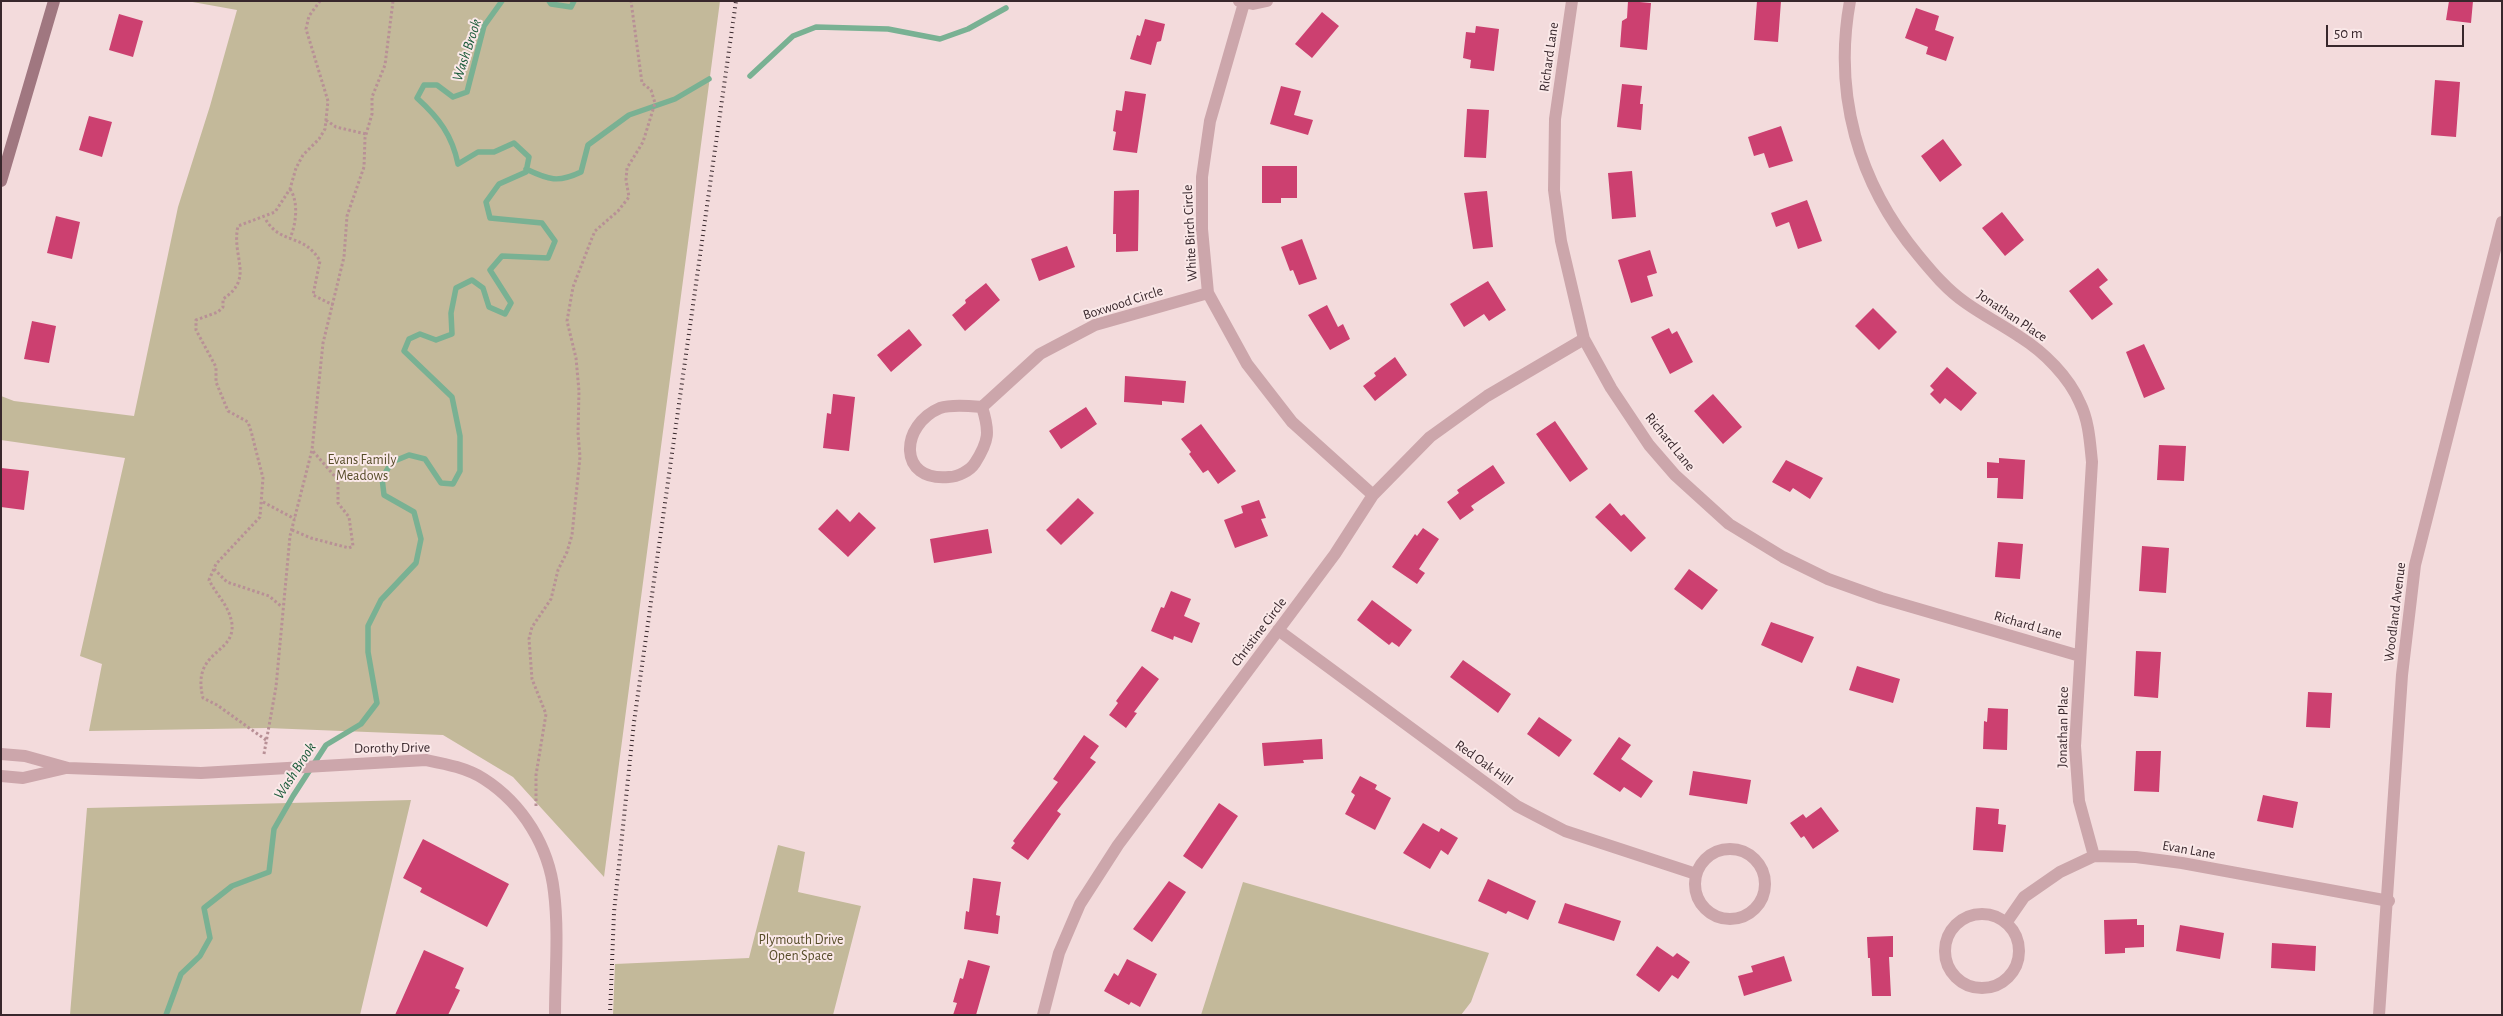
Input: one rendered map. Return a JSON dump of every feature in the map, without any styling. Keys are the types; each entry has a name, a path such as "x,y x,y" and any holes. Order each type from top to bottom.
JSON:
{"main road":[{"path":"1,181 54,1"}],"street":[{"name":"White Birch Circle","path":"1267,1 1255,4 1241,2 1210,121 1202,177 1202,229 1208,293 1247,364 1292,422 1373,495"},
{"name":"Richard Lane","path":"1572,1 1556,119 1554,190 1560,241 1584,339 1611,388 1649,445 1675,475 1729,524 1783,557 1828,579 1882,598 2080,656"},
{"name":"Jonathan Place","path":"1850,1 1846,21 1845,79 1851,120 1861,159 1880,203 1904,239 1933,274 1965,302 2022,338 2045,356 2062,374 2080,403 2089,434 2092,462 2075,746 2079,801 2094,856"},
{"name":"Woodland Avenue","path":"2379,1015 2402,675 2415,565 2502,222"},
{"name":"Boxwood Circle","path":"982,407 1040,354 1095,325 1208,293"},
{"name":"Christine Circle","path":"1043,1015 1059,953 1080,904 1118,845 1335,554 1373,495 1430,437 1454,419 1487,396 1584,339"},
{"path":"982,407 989,428 985,447 972,467 954,477 936,478 920,473 913,463 909,442 917,424 941,408 982,407"},
{"name":"Red Oak Hill","path":"1278,630 1517,806 1565,831 1696,874"},
{"name":"Dorothy Drive","path":"1,754 25,756 68,768 201,772 426,760 455,766 483,778 505,795 531,826 538,836 548,866 554,893 555,1015"},
{"name":"Dorothy Drive","path":"1,776 23,778 68,768"},
{"path":"1724,849 1735,849 1745,852 1758,863 1765,878 1765,889 1760,902 1749,914 1736,919 1725,920 1712,915 1701,906 1695,893 1696,874 1704,860 1713,853 1724,849"},
{"name":"Evan Lane","path":"2006,923 2024,897 2060,872 2094,856 2136,857 2164,861 2388,900"},
{"path":"1982,914 1995,916 2006,923 2014,931 2019,948 2016,965 2010,975 2001,983 1990,987 1978,988 1957,978 1950,968 1946,956 1946,944 1951,932 1959,923 1970,916 1982,914"}],"path":[{"path":"266,740 217,705 203,698 200,686 206,662 223,647 231,631 232,624 226,605 209,580 216,564 260,517 263,478 261,463 248,422 228,411 216,382 214,362 196,330 196,320 218,312 223,307 223,299 232,293 240,282 241,270 237,257 236,236 238,226 275,212 290,189 296,168 303,155 319,139 325,129 328,100 306,29 310,16 320,1"},
{"path":"262,770 276,687 282,635 282,607 286,561 299,492 312,450 324,343 344,257 347,216 364,167 366,134 372,114 372,97 385,65 393,1"},
{"path":"531,826 538,800 536,775 546,714 532,680 530,639 532,626 551,599 558,570 570,543 580,457 578,433 579,391 576,358 568,321 573,287 595,231 618,211 629,197 626,180 627,168 644,142 655,103 651,90 642,83 631,1"},
{"path":"326,119 336,127 366,134"},
{"path":"290,189 293,193 295,226 290,238"},
{"path":"266,220 273,231 314,250 320,261 313,295 333,305"},
{"path":"292,530 311,538 349,548 353,546 349,517 338,502 338,480 312,450"},
{"path":"262,501 295,519"},
{"path":"214,569 227,582 269,596 282,607"}],"green space":[{"name":"Evans Family Meadows","path":"187,1 720,1 604,877 513,777 443,735 267,728 89,731 102,664 80,656 125,458 1,440 1,396 14,401 134,416 178,207 210,106 237,10"},
{"path":"411,800 360,1015 70,1015 87,808"},
{"name":"Plymouth Drive Open Space","path":"778,845 805,852 798,892 861,906 833,1015 613,1015 615,964 749,958"},
{"path":"1243,882 1489,953 1471,1002 1461,1015 1201,1015"}],"building":[{"path":"1628,1 1651,3 1647,50 1620,47 1622,21 1627,18"},
{"path":"1757,1 1781,1 1778,42 1754,40"},
{"path":"2449,1 2473,1 2471,23 2446,20"},
{"path":"1916,8 1939,16 1935,30 1954,37 1946,61 1926,54 1928,47 1905,38"},
{"path":"1322,12 1339,26 1312,58 1295,44"},
{"path":"119,14 143,21 133,57 109,50"},
{"path":"1145,19 1165,24 1161,41 1157,42 1151,65 1130,59 1137,35 1140,36"},
{"path":"1476,26 1499,29 1494,71 1470,68 1471,60 1463,58 1466,32 1475,33"},
{"path":"2435,80 2460,82 2456,137 2431,135"},
{"path":"1622,84 1642,86 1640,104 1643,104 1641,130 1617,127"},
{"path":"1281,86 1301,91 1294,115 1313,120 1308,135 1270,124"},
{"path":"1125,91 1146,94 1137,153 1113,150 1116,132 1113,131 1116,110 1122,111"},
{"path":"1467,109 1489,110 1486,158 1464,157"},
{"path":"89,116 112,122 102,157 79,150"},
{"path":"1781,126 1793,161 1769,168 1764,153 1754,156 1748,137"},
{"path":"1943,139 1962,165 1940,182 1921,156"},
{"path":"1262,166 1297,166 1297,198 1281,198 1281,203 1262,203"},
{"path":"1632,171 1636,217 1612,219 1608,173"},
{"path":"1139,190 1138,251 1116,252 1116,234 1113,234 1114,191"},
{"path":"1487,191 1493,247 1473,249 1464,193"},
{"path":"1807,200 1822,241 1798,249 1789,222 1776,227 1771,213"},
{"path":"2002,212 2024,240 2005,256 1982,228"},
{"path":"56,216 80,222 72,259 47,253"},
{"path":"1302,239 1317,279 1299,285 1293,270 1290,271 1281,247"},
{"path":"1067,246 1075,267 1039,281 1031,259"},
{"path":"1650,250 1657,273 1647,276 1653,296 1631,303 1618,260"},
{"path":"2098,268 2108,280 2099,287 2113,304 2092,320 2069,291"},
{"path":"1488,281 1506,310 1489,321 1484,314 1464,327 1450,304"},
{"path":"986,283 1000,300 965,331 952,315 966,303 965,300"},
{"path":"1327,305 1338,327 1343,324 1350,339 1330,350 1308,315"},
{"path":"1873,308 1897,332 1879,350 1855,326"},
{"path":"32,321 56,326 49,363 24,359"},
{"path":"1669,328 1672,334 1677,331 1693,362 1670,374 1651,337"},
{"path":"909,329 922,345 891,372 877,355"},
{"path":"2144,344 2165,389 2144,398 2126,352"},
{"path":"1395,357 1407,375 1375,401 1363,386 1376,376 1374,373"},
{"path":"1947,367 1977,393 1961,411 1945,398 1940,404 1930,394 1934,390 1930,386"},
{"path":"1125,376 1186,381 1184,403 1162,401 1162,405 1124,402"},
{"path":"833,394 855,397 849,451 823,448 827,413 831,414"},
{"path":"1713,394 1742,427 1723,444 1694,411"},
{"path":"1086,407 1097,424 1061,449 1049,431"},
{"path":"1555,421 1588,469 1570,482 1536,434"},
{"path":"1201,424 1236,471 1218,484 1208,470 1203,473 1181,439"},
{"path":"2159,445 2186,446 2184,481 2157,480"},
{"path":"1999,458 2025,460 2023,499 1997,498 1998,478 1987,478 1987,462 1999,463"},
{"path":"1786,460 1823,478 1810,499 1793,488 1790,492 1772,482"},
{"path":"1493,465 1505,483 1471,506 1474,510 1460,520 1447,502 1459,493 1457,490"},
{"path":"1,468 29,471 24,510 1,507"},
{"path":"1078,498 1094,513 1061,545 1046,530"},
{"path":"1259,500 1266,518 1261,519 1268,536 1235,548 1224,520 1243,513 1241,506"},
{"path":"1610,503 1621,516 1624,514 1646,538 1631,552 1595,517"},
{"path":"837,509 850,522 859,512 876,528 848,557 818,529"},
{"path":"1423,528 1439,539 1419,569 1425,573 1417,584 1392,567 1415,534 1417,536"},
{"path":"988,529 992,553 934,563 930,539"},
{"path":"1998,542 2023,544 2020,579 1995,577"},
{"path":"2142,546 2169,548 2166,593 2139,591"},
{"path":"1689,569 1718,590 1702,610 1674,589"},
{"path":"1171,591 1191,599 1184,616 1200,623 1192,643 1174,636 1173,640 1151,631 1161,607 1164,608"},
{"path":"1372,600 1412,630 1399,647 1392,642 1389,645 1357,620"},
{"path":"1771,622 1814,637 1802,663 1761,645"},
{"path":"2136,651 2161,652 2158,698 2134,696"},
{"path":"1463,660 1511,694 1498,713 1450,677"},
{"path":"1142,666 1159,679 1134,712 1137,713 1126,728 1109,715 1118,703 1116,701"},
{"path":"1857,666 1900,679 1893,703 1849,690"},
{"path":"2308,692 2332,693 2330,728 2306,727"},
{"path":"1988,708 2008,709 2007,750 1983,749 1984,721 1987,722"},
{"path":"1539,717 1572,740 1559,757 1527,734"},
{"path":"1084,735 1099,746 1090,758 1096,762 1057,811 1061,814 1028,860 1011,848 1015,843 1013,841 1058,782 1053,779"},
{"path":"1619,737 1631,745 1621,759 1653,781 1641,798 1624,787 1620,792 1593,774"},
{"path":"1322,739 1323,759 1303,760 1304,763 1264,766 1262,743"},
{"path":"2136,751 2161,751 2159,792 2134,791"},
{"path":"1693,771 1751,780 1747,804 1689,795"},
{"path":"1360,776 1377,785 1375,789 1391,798 1375,830 1345,814 1355,795 1351,792"},
{"path":"2263,795 2298,802 2293,828 2257,821"},
{"path":"1219,803 1238,816 1202,869 1183,856"},
{"path":"1821,807 1839,831 1813,849 1804,836 1801,838 1790,823 1803,814 1806,818"},
{"path":"1976,807 1999,809 1998,824 2006,825 2003,852 1973,850"},
{"path":"1423,823 1439,832 1441,828 1458,838 1448,855 1441,850 1430,869 1403,853"},
{"path":"423,839 509,884 487,927 420,892 422,888 403,878"},
{"path":"973,878 1001,882 996,915 1000,916 998,934 964,929 966,911 969,912"},
{"path":"1488,879 1536,901 1528,920 1508,911 1506,914 1478,901"},
{"path":"1169,881 1186,892 1152,942 1133,929"},
{"path":"1565,903 1621,921 1614,941 1558,923"},
{"path":"2137,919 2137,925 2144,925 2144,947 2125,948 2125,953 2105,954 2104,920"},
{"path":"2180,925 2224,933 2220,959 2176,951"},
{"path":"1893,936 1893,957 1889,957 1891,996 1872,996 1867,937"},
{"path":"2272,943 2316,946 2315,971 2271,968"},
{"path":"1657,946 1673,957 1677,953 1690,962 1678,979 1672,975 1659,992 1636,975"},
{"path":"424,950 464,968 455,988 460,990 448,1015 395,1015"},
{"path":"1784,956 1792,981 1744,996 1738,976 1753,972 1751,966"},
{"path":"1127,959 1157,974 1140,1007 1131,1002 1129,1005 1104,991 1114,973 1118,976"},
{"path":"968,960 990,966 976,1015 953,1015 957,1003 953,1002 960,978 963,979"}],"waterway":[{"name":"Wash Brook","path":"166,1015 181,974 200,956 210,938 204,908 232,886 269,872 274,829 293,796 326,745 361,724 377,703 368,652 368,626 381,600 416,563 421,539 414,512 384,495 382,478 392,462 409,455 425,459 441,483 453,484 460,471 460,436 452,397 404,351 409,339 420,334 436,340 452,334 451,313 456,288 472,280 483,288 489,307 505,314 511,303 490,270 502,256 548,258 555,241 542,223 490,218 486,202 499,184 526,172 529,157 514,143 494,152 478,152 458,164 452,144 444,128 417,98 424,85 437,85 453,97 467,92 484,26 502,1"},
{"name":"Wash Brook","path":"549,1 551,4 571,7 574,1"},
{"path":"750,76 793,36 816,27 888,29 940,39 968,29 1006,8"},
{"path":"526,169 541,176 554,179 566,178 581,172 588,145 629,115 675,99 709,79"}],"railway":[{"path":"610,1015 614,912 634,722 736,1"}]}
